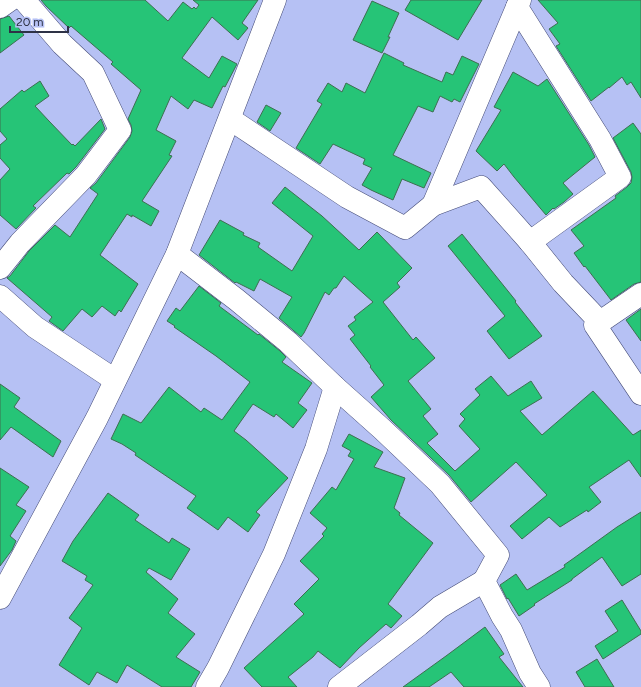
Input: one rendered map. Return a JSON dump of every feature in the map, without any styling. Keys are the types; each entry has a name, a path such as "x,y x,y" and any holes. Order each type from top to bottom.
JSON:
{"street":[{"path":"0,7 10,0"},
{"path":"0,268 20,243 86,175 120,130 93,73 62,44 24,0"},
{"path":"0,598 97,418 177,254 275,0"},
{"path":"433,205 519,4"},
{"path":"519,4 600,139 620,177 530,242"},
{"path":"230,118 347,197 404,228 433,205 481,187 530,242 563,283 600,322"},
{"path":"177,254 237,300 288,342 382,429 440,484 498,555 484,581 440,607 339,687"},
{"path":"641,294 595,325 641,394"},
{"path":"0,296 35,327 115,380"},
{"path":"207,687 218,668 274,554 316,449 335,387"},
{"path":"484,581 502,616 512,630 530,673 539,687"}],"building":[{"path":"41,0 145,0 168,21 183,2 192,9 194,7 196,9 199,5 193,0 258,0 242,23 248,28 238,40 212,17 182,58 209,78 222,56 237,64 225,87 223,86 212,108 194,100 188,109 171,96 156,130 176,141 169,155 172,156 142,201 159,211 151,226 132,215 132,217 127,214 100,255 138,284 121,312 119,310 115,316 102,306 92,317 82,309 63,331 49,321 52,317 7,278 29,251 55,225 70,237 98,194 90,188 96,183 130,137 132,131 128,119 141,90 111,64 113,62 71,26 69,28"},
{"path":"411,0 482,0 458,40 405,10"},
{"path":"538,0 641,0 641,98 631,82 627,85 622,77 591,101 556,46 560,44 549,29 558,23"},
{"path":"372,1 399,13 382,53 353,40"},
{"path":"9,16 24,35 0,53 0,19"},
{"path":"384,53 404,63 403,65 442,82 446,72 453,75 462,56 479,64 460,102 454,99 452,102 440,96 433,112 418,106 393,155 431,173 424,188 402,179 393,200 362,185 372,168 363,164 365,159 333,144 320,164 296,148 322,104 317,101 328,83 342,92 346,83 365,93"},
{"path":"513,72 538,86 547,79 595,157 563,183 573,194 554,209 553,208 546,215 504,164 497,171 476,151 501,110 494,107"},
{"path":"40,81 49,96 35,106 72,145 73,144 75,146 101,119 105,129 76,167 69,174 67,173 33,206 36,208 16,229 0,215 0,180 10,169 0,158 0,145 7,139 0,131 0,109 22,90 24,92"},
{"path":"266,105 281,113 270,131 257,122"},
{"path":"633,123 641,134 641,282 634,284 611,300 574,253 584,246 571,230 616,198 615,196 631,183 631,172 613,138"},
{"path":"285,187 322,216 359,250 377,232 412,268 397,283 400,287 383,302 413,340 416,337 435,358 408,381 431,409 423,416 438,434 427,443 455,471 480,449 459,426 465,419 460,414 480,395 475,389 491,376 508,396 531,381 542,398 520,411 542,435 593,391 633,435 641,430 641,477 629,460 589,487 601,502 588,512 587,510 560,527 549,517 522,539 510,526 547,495 516,462 471,502 449,475 391,420 371,397 384,385 350,339 355,335 348,326 356,320 354,317 373,302 344,276 329,295 325,292 301,337 279,318 292,297 260,279 254,291 236,282 235,283 199,255 220,220 244,233 243,235 260,243 258,247 292,271 313,236 272,203"},
{"path":"462,234 542,336 509,359 487,331 505,316 448,246"},
{"path":"199,286 221,303 219,306 258,335 259,334 280,351 286,357 282,362 312,383 298,403 307,410 293,428 276,414 274,417 253,404 234,431 288,478 256,512 260,515 248,532 228,517 218,530 187,508 196,496 135,455 136,453 111,439 123,414 141,423 169,387 201,412 204,408 222,420 250,382 167,321 176,308 180,311"},
{"path":"641,309 641,341 626,320"},
{"path":"0,384 20,398 14,407 61,441 53,457 11,427 0,440"},
{"path":"349,434 383,452 374,467 405,478 394,508 400,513 399,515 433,543 388,604 402,616 391,628 386,624 359,648 340,668 318,651 313,657 288,677 297,687 262,687 244,668 304,614 294,604 319,579 300,561 324,536 322,534 327,528 310,513 332,487 336,490 354,459 348,456 351,451 342,446"},
{"path":"0,468 29,487 16,505 26,511 10,536 16,541 12,550 0,566"},
{"path":"108,493 139,515 135,520 169,543 172,538 190,549 171,580 149,568 146,572 178,599 168,613 195,634 176,657 200,672 191,687 162,687 127,665 117,683 97,672 89,685 59,665 82,628 69,618 93,585 85,580 87,576 62,561 73,541"},
{"path":"641,512 641,574 622,586 602,557 572,580 534,604 535,605 519,616 508,598 507,599 500,585 516,574 527,590 565,567 564,565 617,527"},
{"path":"622,600 641,631 641,634 603,659 595,646 618,631 605,611"},
{"path":"485,627 504,654 499,657 523,687 464,687 451,672 429,687 403,687 446,656"},
{"path":"597,659 614,687 585,687 576,672"}]}
